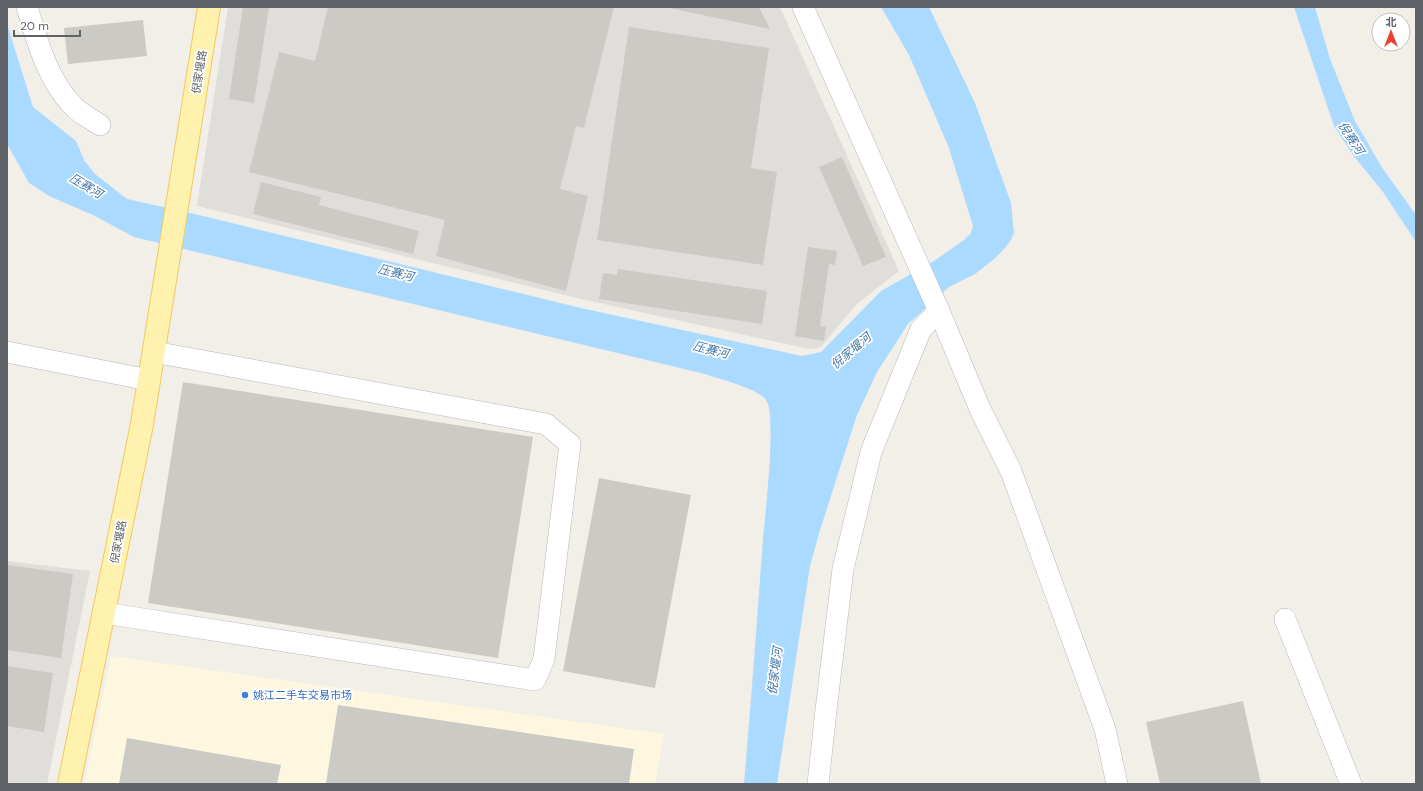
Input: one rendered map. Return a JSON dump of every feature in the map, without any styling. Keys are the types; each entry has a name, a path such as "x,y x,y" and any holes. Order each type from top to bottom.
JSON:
{"main road":[{"name":"倪家堰路","path":"69,784 142,424 209,7"}],"street":[{"path":"27,7 36,38 52,79 73,106 100,125"},
{"path":"803,7 938,310 980,409 1011,471 1105,729 1117,784"},
{"path":"818,784 844,569 871,452 921,330 938,310"},
{"path":"7,352 149,380"},
{"path":"104,614 535,680 544,659 570,444 546,424 154,352"},
{"path":"1285,619 1351,784"}],"shaded area":[{"path":"228,7 780,7 899,271 857,304 820,348 809,349 581,299 197,206"},
{"path":"7,561 90,571 47,784 7,784"},
{"name":"姚江二手车交易市场","path":"111,656 664,734 655,784 84,784"}],"water":[{"path":"881,7 929,7 975,103 1011,203 1014,233 1005,248 994,259 975,274 949,287 908,324 877,372 857,415 810,566 777,784 744,784 768,489 770,424 769,409 766,400 762,396 747,388 705,374 134,237 95,216 49,196 29,183 7,144 7,24 33,107 76,141 84,160 95,174 127,199 199,215 581,308 802,356 821,352 881,291 934,261 964,240 971,233 973,226 949,148 909,55"},
{"name":"倪赛河","path":"1294,7 1315,7 1330,59 1355,121 1381,166 1416,215 1416,242 1383,192 1353,155 1334,126"}],"building":[{"path":"243,7 269,7 254,103 229,99"},
{"path":"328,7 614,7 584,128 576,126 560,189 588,196 566,291 436,256 445,220 249,172 279,52 315,61"},
{"path":"759,7 770,29 669,8"},
{"path":"143,20 147,56 68,64 64,28"},
{"path":"629,27 769,48 751,168 777,172 763,265 597,240"},
{"path":"842,157 886,257 863,266 819,167"},
{"path":"261,182 321,197 319,205 419,231 413,254 253,214"},
{"path":"808,247 837,251 835,265 829,264 820,326 826,327 824,341 795,336"},
{"path":"618,269 767,291 762,324 599,299 603,273 617,275"},
{"path":"183,382 533,437 498,658 148,603"},
{"path":"599,478 691,495 655,688 563,671"},
{"path":"7,565 73,574 61,658 7,650"},
{"path":"7,666 53,673 44,732 7,726"},
{"path":"1243,701 1261,784 1160,784 1146,722"},
{"path":"338,705 634,749 629,784 326,784"},
{"path":"127,738 281,765 277,784 119,784"}],"place":[{"name":"姚江二手车交易市场","path":"245,695"}],"water label":[{"name":"压赛河","path":"86,186"},
{"name":"压赛河","path":"396,273"},
{"name":"压赛河","path":"711,350"},
{"name":"倪家堰河","path":"851,351"},
{"name":"倪家堰河","path":"775,671"}]}
